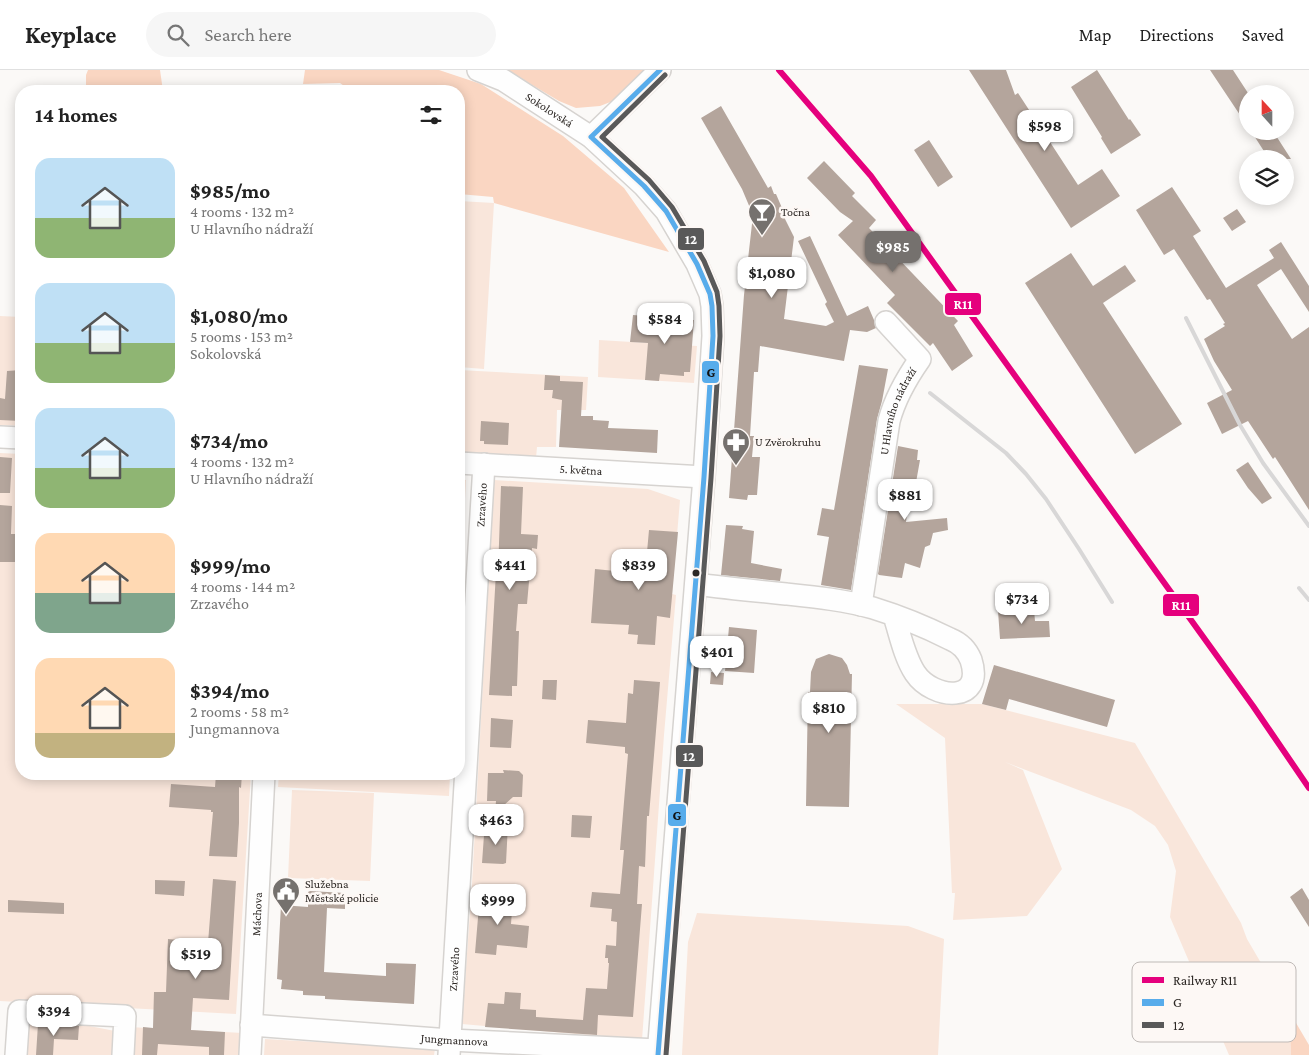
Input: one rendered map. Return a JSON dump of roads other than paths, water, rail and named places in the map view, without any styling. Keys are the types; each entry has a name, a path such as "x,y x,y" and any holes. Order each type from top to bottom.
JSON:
{"street":[{"name":"Sokolovská","path":"478,70 503,80 592,137 644,186 666,211 697,264 710,294 713,336 704,477 658,1053"},
{"path":"592,137 660,70"},
{"name":"U Hlavního nádraží","path":"861,605 893,404 920,360 886,322"},
{"path":"0,437 15,438"},
{"name":"5. května","path":"465,463 704,477"},
{"name":"Zrzavého","path":"449,1047 484,464"},
{"path":"696,584 820,598 861,605 894,616"},
{"name":"Máchova","path":"250,1055 264,780"},
{"path":"16,1055 19,1011 125,1016 123,1055"},
{"name":"Jungmannova","path":"252,1025 449,1047 658,1053"}],"railway":[{"path":"1186,318 1240,425 1263,463 1309,526"},
{"path":"930,393 1006,453 1026,474 1046,499 1112,602"},
{"path":"1299,588 1309,600"}],"rail line":[{"name":"R11","path":"779,70 871,176 1253,706 1309,788"}],"place":[{"name":"Točna","path":"762,236"},
{"name":"U Zvěrokruhu","path":"736,466"},
{"name":"Služebna Městské policie","path":"286,915"}]}
